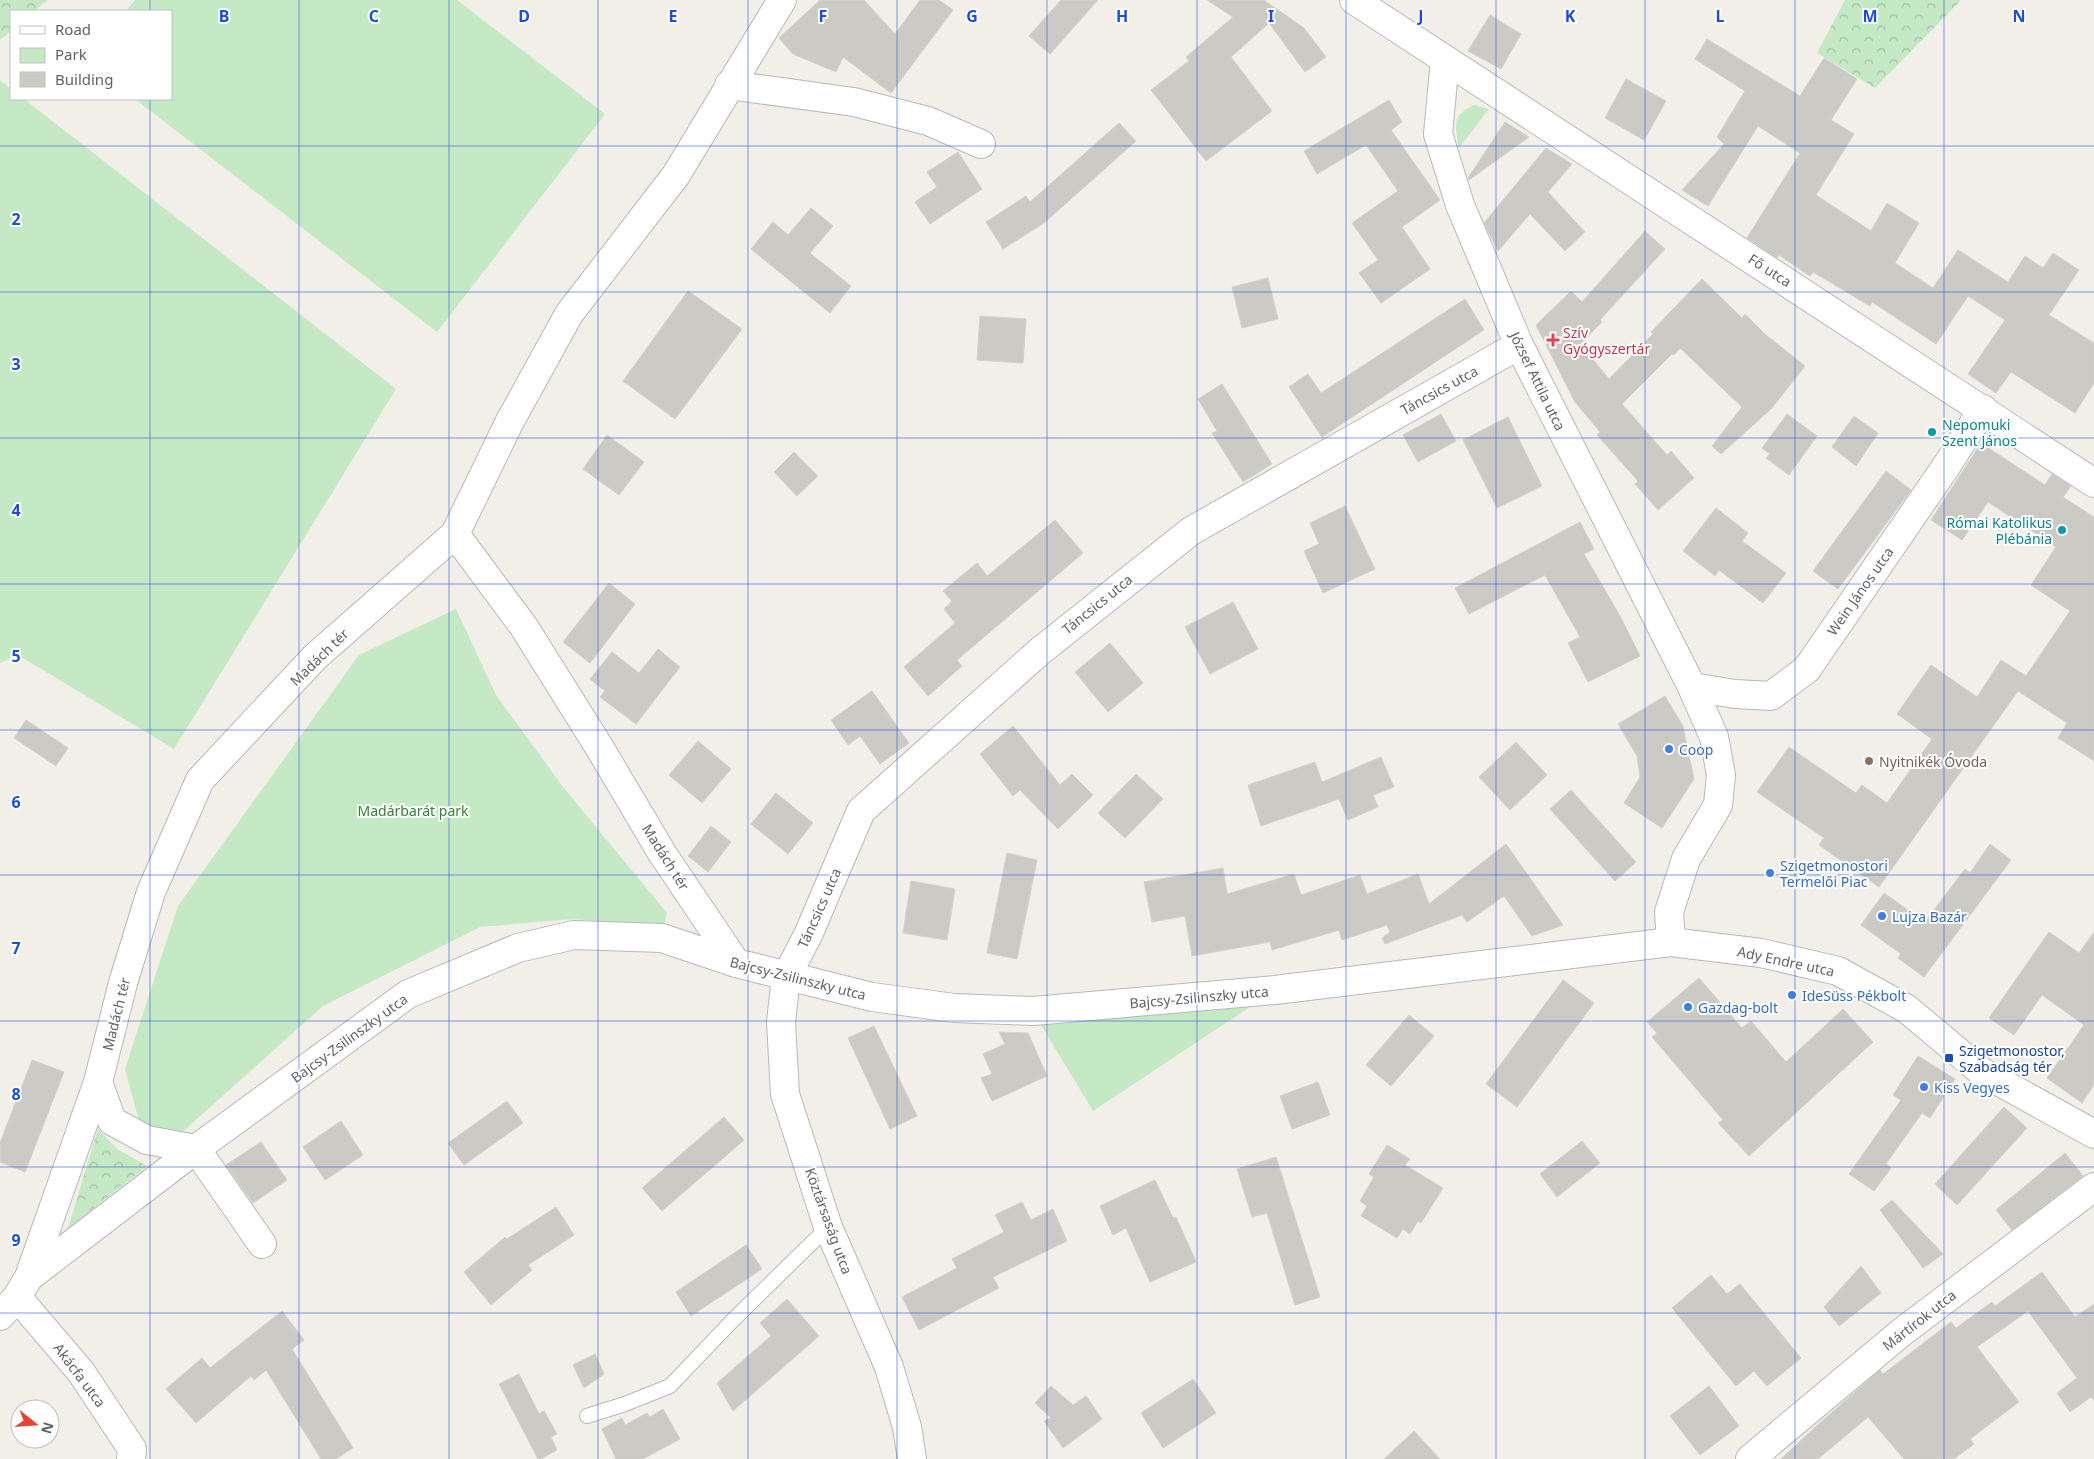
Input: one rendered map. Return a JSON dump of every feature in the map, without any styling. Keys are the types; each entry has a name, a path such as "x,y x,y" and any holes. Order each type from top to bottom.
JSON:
{"street":[{"path":"455,534 509,423 569,314 676,174 782,0"},
{"name":"Fő utca","path":"1354,0 2094,483"},
{"name":"József Attila utca","path":"1445,60 1438,134 1460,205 1519,345 1692,686 1714,736 1721,775 1718,806 1686,859 1669,912 1671,942"},
{"path":"729,85 854,102 928,121 981,144"},
{"name":"Táncsics utca","path":"786,977 808,936 861,811 1039,652 1191,531 1519,345"},
{"name":"Wein János utca","path":"1692,686 1735,694 1771,696 1807,669 1945,468 1983,409"},
{"name":"Madách tér","path":"15,1296 98,1082 123,983 151,892 200,780 315,657 455,534 524,627 601,750 662,854 736,963"},
{"name":"Bajcsy-Zsilinszky utca","path":"15,1296 196,1149 408,994 518,948 574,935 662,938 736,963 872,998 954,1008 1033,1011 1275,990 1671,942"},
{"name":"Ady Endre utca","path":"1671,942 1761,953 1838,971 1907,1009 1982,1072 2094,1134"},
{"name":"Köztársaság utca","path":"786,977 780,1022 785,1094 828,1227 888,1367 907,1427 912,1459"},
{"path":"98,1082 112,1121 147,1140 196,1149 262,1244"},
{"name":"Mártírok utca","path":"1750,1459 1902,1332 2094,1187"},
{"name":"Akácfa utca","path":"15,1296 81,1372 139,1456"}],"lane":[{"path":"587,1416 625,1404 670,1386 734,1319 828,1227"}],"green space":[{"path":"0,0 48,0 35,10 10,10 10,32 0,40"},
{"path":"135,0 457,0 605,114 437,332 136,100 172,100 172,10 127,10"},
{"path":"1845,0 1961,0 1875,88 1817,53"},
{"path":"0,80 10,88 10,100 25,100 396,389 174,749 18,655 0,663"},
{"path":"1474,105 1489,109 1459,148 1456,122 1461,113"},
{"name":"Madárbarát park","path":"456,609 496,695 563,787 667,913 664,926 573,919 480,927 323,1006 179,1135 139,1121 125,1069 178,906 359,655"},
{"path":"1259,1001 1093,1111 1038,1020"},
{"path":"98,1129 117,1149 147,1166 68,1228"}],"building":[{"path":"820,0 864,0 895,34 920,0 939,0 953,10 891,93 843,57 836,72 793,54 779,38"},
{"path":"1061,0 1098,0 1050,54 1029,36"},
{"path":"1207,0 1264,0 1304,28 1326,57 1305,72 1269,23 1231,57 1272,111 1206,161 1151,90 1189,61 1186,57 1233,17"},
{"path":"1490,15 1521,34 1501,69 1468,51"},
{"path":"1707,39 1800,96 1824,58 1857,79 1831,120 1854,134 1816,195 1871,231 1887,203 1919,223 1895,263 1933,288 1958,250 2008,282 2025,256 2043,268 2053,253 2079,270 2049,315 2094,343 2094,383 2075,413 2011,372 1996,393 1968,374 2005,320 1968,296 1936,344 1872,302 1870,306 1813,272 1810,276 1779,255 1777,258 1747,238 1800,153 1758,126 1708,206 1682,190 1724,144 1717,137 1745,91 1695,59"},
{"path":"1626,79 1666,101 1644,140 1605,118"},
{"path":"1389,100 1402,122 1391,130 1440,200 1402,227 1430,269 1381,303 1359,273 1378,260 1352,223 1398,191 1366,145 1317,174 1304,151"},
{"path":"1505,122 1529,137 1469,180 1468,178"},
{"path":"1119,123 1136,141 1044,223 1003,249 986,222 1026,196 1030,202"},
{"path":"1546,148 1572,164 1548,192 1585,232 1565,251 1530,214 1498,251 1484,223"},
{"path":"958,152 982,189 930,224 915,202 937,187 927,172"},
{"path":"811,208 833,226 810,253 851,286 830,313 751,249 773,222 788,235"},
{"path":"1645,231 1665,249 1600,320 1602,322 1580,344 1609,379 1653,334 1651,332 1702,279 1742,318 1745,314 1766,335 1805,366 1771,409 1721,454 1712,446 1742,407 1680,348 1674,355 1672,354 1622,404 1667,455 1671,451 1694,478 1658,510 1635,484 1638,481 1597,435 1600,432 1575,402 1536,325 1571,291 1582,302"},
{"path":"1268,278 1278,319 1242,328 1232,287"},
{"path":"688,291 742,329 675,419 623,381"},
{"path":"1465,299 1484,330 1322,437 1289,387 1308,374 1321,393"},
{"path":"980,316 1026,319 1023,363 977,360"},
{"path":"1222,384 1272,464 1243,482 1212,433 1217,431 1198,399"},
{"path":"1441,414 1456,441 1418,462 1403,435"},
{"path":"1787,414 1817,436 1789,475 1766,458 1770,454 1762,448"},
{"path":"1854,416 1878,433 1856,466 1832,447"},
{"path":"1508,417 1542,486 1497,508 1463,440"},
{"path":"607,435 644,462 619,495 583,469"},
{"path":"1981,443 2045,485 2052,474 2071,486 2063,497 2094,517 2094,761 2058,738 2067,723 2018,691 1879,887 1819,845 1824,838 1757,792 1789,747 1856,793 1862,785 1887,803 1932,739 1897,714 1931,665 1977,697 2001,660 2026,676 2070,611 2031,585 2056,547 1988,502 1962,540 1931,520"},
{"path":"794,452 818,476 797,496 774,472"},
{"path":"1886,471 1911,490 1838,589 1813,571"},
{"path":"1345,506 1375,569 1323,593 1304,551 1319,544 1310,523"},
{"path":"1716,508 1748,533 1742,541 1786,573 1763,603 1719,570 1715,576 1683,551"},
{"path":"1055,520 1083,553 957,660 962,666 928,696 904,667 955,623 944,609 952,601 943,591 977,563 987,576"},
{"path":"1580,522 1594,549 1584,554 1620,616 1640,656 1588,682 1568,643 1580,637 1545,575 1469,614 1455,588"},
{"path":"609,583 635,604 590,663 563,642"},
{"path":"1233,602 1258,649 1210,674 1185,627"},
{"path":"1110,643 1143,683 1108,712 1075,672"},
{"path":"658,649 680,667 636,724 600,697 605,691 590,679 612,652 639,673"},
{"path":"872,691 909,743 880,764 860,736 848,745 831,720"},
{"path":"1665,696 1683,726 1694,779 1662,828 1624,803 1640,777 1637,756 1618,724"},
{"path":"26,720 68,748 56,766 14,738"},
{"path":"1013,726 1060,785 1072,774 1093,795 1058,829 1020,790 1013,796 980,754"},
{"path":"698,741 731,769 702,803 669,775"},
{"path":"1516,742 1547,775 1510,810 1479,777"},
{"path":"1381,757 1394,787 1373,795 1378,807 1348,820 1339,799 1261,826 1248,785 1315,762 1322,782"},
{"path":"1136,774 1163,799 1125,838 1098,813"},
{"path":"1571,790 1636,862 1615,881 1550,809"},
{"path":"776,793 813,823 788,854 751,824"},
{"path":"711,826 731,842 708,872 688,856"},
{"path":"1506,844 1563,925 1532,936 1504,896 1467,922 1462,915 1385,944 1382,938 1390,932 1387,925 1342,940 1339,930 1272,950 1270,942 1192,956 1185,916 1152,922 1144,882 1223,868 1227,894 1294,874 1301,895 1360,875 1367,894 1418,874 1429,904"},
{"path":"1990,844 2011,860 1924,977 1898,958 1901,954 1861,925 1884,893 1925,922 1965,869 1970,873"},
{"path":"1007,853 1037,860 1017,959 987,953"},
{"path":"911,881 955,889 947,940 903,933"},
{"path":"2049,932 2079,953 2094,932 2094,1085 2082,1103 2047,1078 2084,1025 2042,995 2014,1035 1989,1018"},
{"path":"1699,978 1742,1028 1751,1021 1786,1062 1843,1009 1873,1042 1749,1156 1718,1123 1723,1120 1652,1037 1657,1033 1647,1022"},
{"path":"1563,980 1594,1003 1517,1107 1486,1084"},
{"path":"1409,1015 1434,1036 1391,1086 1366,1065"},
{"path":"874,1026 917,1116 890,1129 848,1038"},
{"path":"999,1032 1028,1033 1047,1076 992,1101 981,1078 992,1074 983,1054 1005,1044"},
{"path":"1918,1056 1955,1079 1930,1118 1922,1113 1886,1164 1891,1168 1874,1191 1849,1174 1901,1100 1893,1095"},
{"path":"32,1060 64,1072 25,1172 0,1162 0,1143"},
{"path":"1318,1082 1330,1115 1292,1129 1280,1096"},
{"path":"507,1101 523,1123 464,1165 448,1143"},
{"path":"2004,1107 2027,1128 1957,1205 1935,1184"},
{"path":"724,1117 744,1140 662,1211 642,1188"},
{"path":"341,1121 363,1155 325,1180 303,1147"},
{"path":"1582,1141 1600,1163 1557,1197 1540,1174"},
{"path":"261,1142 287,1180 253,1203 226,1165"},
{"path":"1387,1145 1410,1159 1405,1165 1443,1188 1421,1223 1418,1221 1410,1234 1403,1229 1397,1238 1361,1216 1367,1206 1360,1201 1374,1177 1369,1174"},
{"path":"2065,1153 2083,1176 2012,1230 1996,1210"},
{"path":"1276,1157 1320,1297 1295,1305 1267,1213 1252,1217 1237,1169"},
{"path":"1155,1180 1173,1218 1176,1217 1196,1262 1150,1282 1126,1228 1113,1235 1100,1206"},
{"path":"1892,1200 1943,1254 1923,1268 1880,1210"},
{"path":"1022,1202 1031,1220 1053,1209 1067,1241 993,1277 999,1288 919,1330 902,1297 957,1268 952,1259 1004,1232 995,1215"},
{"path":"556,1207 574,1235 528,1265 532,1270 491,1305 464,1272 505,1237 507,1239"},
{"path":"746,1245 762,1269 691,1316 676,1292"},
{"path":"1861,1266 1881,1293 1839,1326 1824,1307"},
{"path":"2042,1272 2075,1317 2094,1304 2094,1401 2091,1397 2070,1412 2057,1393 2077,1378 2028,1311 1977,1347 2019,1402 1970,1439 1974,1444 1954,1459 1904,1459 1868,1417 1818,1459 1781,1459 1880,1370 1883,1374 1951,1322 1956,1328 1992,1302 1995,1306"},
{"path":"1711,1275 1727,1294 1740,1284 1801,1358 1767,1386 1754,1371 1736,1386 1672,1308"},
{"path":"787,1299 819,1336 733,1411 717,1383 771,1336 760,1323"},
{"path":"282,1311 304,1340 292,1349 353,1448 336,1459 321,1459 266,1370 254,1380 251,1376 196,1423 166,1389 202,1358 210,1368"},
{"path":"595,1354 604,1374 584,1388 573,1365"},
{"path":"519,1374 539,1414 544,1411 557,1434 551,1437 557,1450 541,1459 538,1459 499,1384"},
{"path":"1193,1379 1216,1413 1163,1448 1141,1413"},
{"path":"1051,1386 1073,1405 1086,1396 1102,1419 1063,1448 1044,1421 1051,1418 1035,1403"},
{"path":"1709,1386 1739,1426 1700,1455 1670,1416"},
{"path":"663,1409 680,1439 643,1459 616,1459 602,1429 622,1418 625,1425 647,1413 650,1417"},
{"path":"1414,1431 1440,1459 1384,1459"}],"place":[{"name":"Szív Gyógyszertár","path":"1553,340"},
{"name":"Nepomuki Szent János","path":"1932,432"},
{"name":"Római Katolikus Plébánia","path":"2062,530"},
{"name":"Coop","path":"1669,749"},
{"name":"Nyitnikék Óvoda","path":"1869,761"},
{"name":"Szigetmonostori Termelői Piac","path":"1770,873"},
{"name":"Lujza Bazár","path":"1882,916"},
{"name":"IdeSüss Pékbolt","path":"1792,995"},
{"name":"Gazdag-bolt","path":"1688,1007"},
{"name":"Szigetmonostor, Szabadság tér","path":"1949,1058"},
{"name":"Kiss Vegyes","path":"1924,1087"}]}
